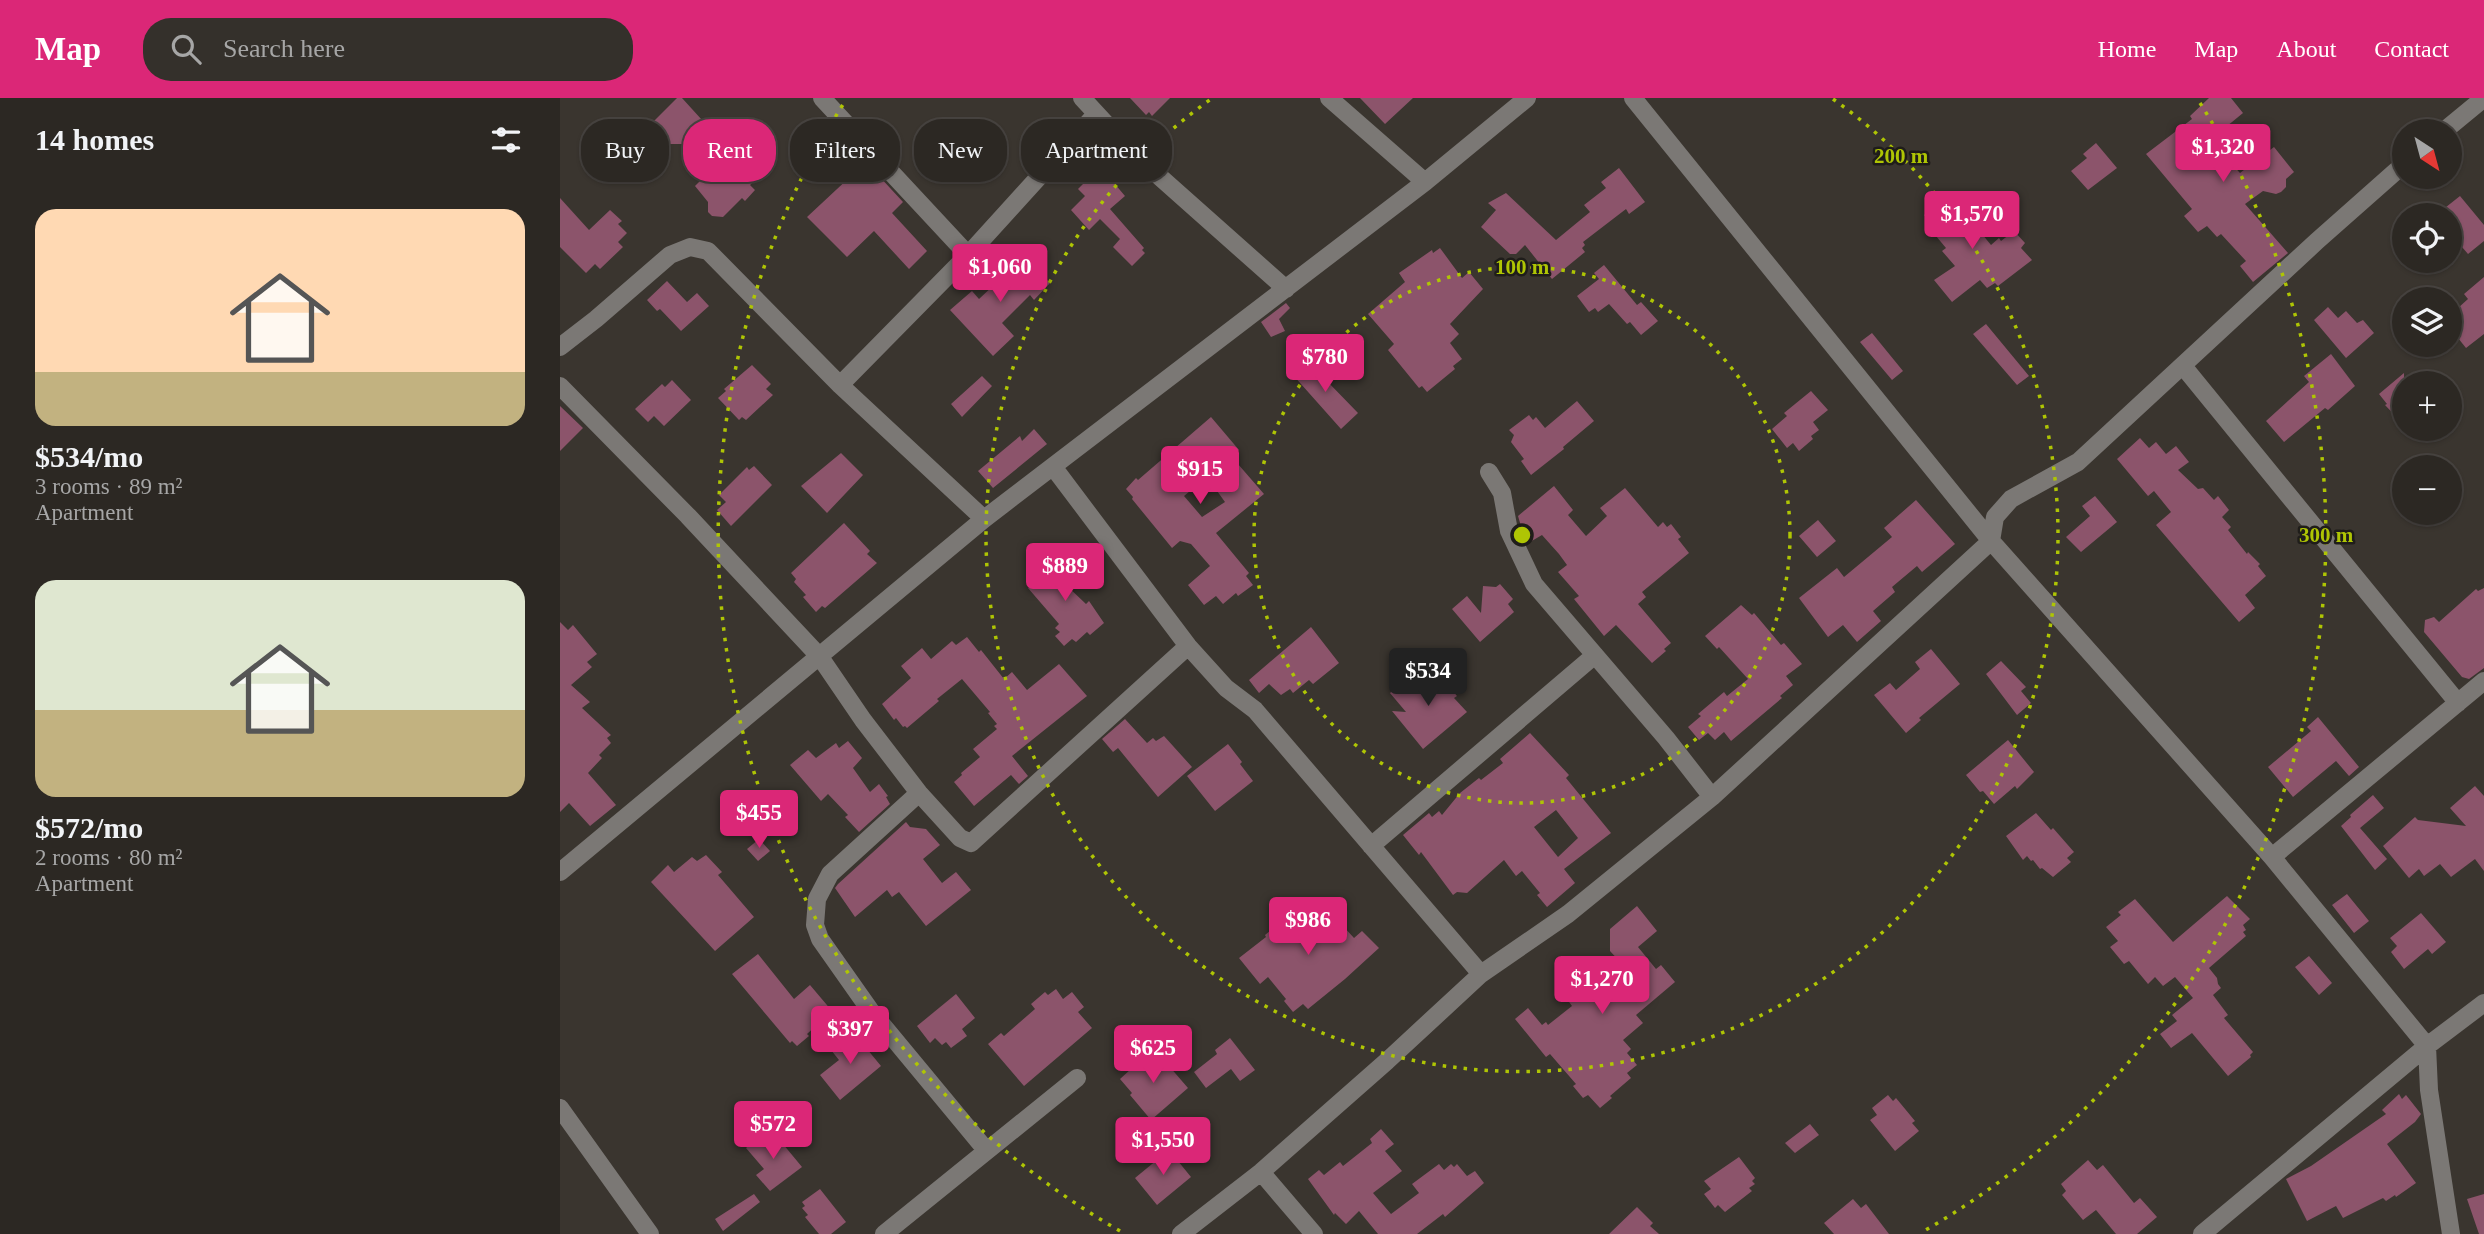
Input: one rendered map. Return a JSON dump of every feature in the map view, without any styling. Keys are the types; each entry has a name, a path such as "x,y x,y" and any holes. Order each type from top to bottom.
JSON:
{"street":[{"path":"822,98 968,254"},
{"path":"1082,98 1133,153 1286,289"},
{"path":"1329,98 1425,181"},
{"path":"560,872 984,519 1286,289 1527,98"},
{"path":"1633,98 1991,541 2272,857 2427,1046 2429,1090 2451,1234"},
{"path":"2459,119 2484,98"},
{"path":"840,385 968,254 1096,114"},
{"path":"1181,1234 1261,1172 1481,974 1568,914 1712,797 1991,541 1995,517 2011,499 2078,462 2392,175"},
{"path":"560,347 670,255 690,247 708,251 840,385 984,519"},
{"path":"2183,366 2458,703"},
{"path":"560,386 688,516 820,657 863,720 919,793 960,838 971,843 1188,646"},
{"path":"1054,468 1188,646 1226,688 1255,710 1481,974"},
{"path":"1489,472 1502,493 1509,531 1534,584 1666,738 1712,797"},
{"path":"1371,846 1595,655"},
{"path":"2272,857 2484,681"},
{"path":"919,793 830,874 817,899 816,925 820,939 870,1010 986,1150"},
{"path":"2202,1234 2427,1046 2484,1003"},
{"path":"884,1234 1077,1079"},
{"path":"560,1108 650,1234"},
{"path":"1261,1172 1314,1234"}],"building":[{"path":"677,98 682,98 701,119 683,119 682,144 669,144 669,119 656,119"},
{"path":"1130,98 1170,98 1152,116 1149,112 1146,115"},
{"path":"1360,98 1413,98 1385,124"},
{"path":"2209,98 2231,98 2243,113 2210,140 2240,173 2274,147 2294,172 2286,179 2286,187 2281,192 2276,194 2263,191 2245,204 2288,253 2253,282 2240,266 2246,261 2221,234 2217,237 2207,226 2198,232 2184,216 2192,209 2146,154 2192,119 2190,116"},
{"path":"2096,143 2117,168 2088,190 2071,171 2087,158 2083,154"},
{"path":"1619,168 1645,202 1629,214 1626,209 1583,242 1585,245 1582,248 1585,252 1552,279 1525,245 1516,254 1510,254 1481,227 1496,210 1488,203 1506,193 1556,240 1590,212 1584,205 1606,188 1601,182"},
{"path":"699,182 753,182 750,185 755,190 745,201 742,198 723,217 712,216 708,212 708,202 695,186"},
{"path":"845,182 884,182 903,202 892,213 927,251 909,269 874,231 847,257 807,217"},
{"path":"1085,182 1114,182 1125,196 1110,209 1144,248 1142,250 1145,253 1132,266 1113,247 1120,239 1100,219 1089,230 1071,210 1085,196 1078,189"},
{"path":"1949,194 1991,245 2014,231 2025,243 2021,248 2032,260 1998,286 1995,283 1987,288 1980,280 1952,302 1934,280 1955,266 1942,251 1946,248 1931,230 1934,227 1924,215"},
{"path":"2460,196 2484,225 2484,241 2468,254 2462,247 2462,203 2451,203"},
{"path":"560,198 589,230 610,210 622,221 618,224 627,233 618,242 623,247 600,269 595,264 586,273 560,247"},
{"path":"1440,248 1462,278 1469,272 1483,289 1450,324 1459,334 1450,343 1462,359 1453,366 1455,369 1427,392 1422,386 1419,388 1388,350 1394,344 1368,314 1405,282 1399,273 1432,250 1433,253"},
{"path":"1020,251 1050,283 1034,300 1030,295 1002,323 1014,336 993,356 950,310 972,291 979,299 1011,269 1007,265"},
{"path":"1604,265 1637,305 1641,302 1658,321 1641,335 1609,304 1598,312 1595,308 1589,312 1577,296 1599,279 1594,273"},
{"path":"2484,277 2484,334 2466,348 2462,343 2462,304 2468,299 2464,294"},
{"path":"667,281 687,302 697,293 709,306 681,331 660,309 657,311 647,300"},
{"path":"1286,303 1290,308 1279,319 1285,331 1271,337 1261,322"},
{"path":"2328,307 2338,318 2346,311 2357,323 2363,320 2374,333 2346,358 2314,320"},
{"path":"1986,324 2029,376 2017,385 1973,334"},
{"path":"1872,333 1903,371 1892,380 1860,342"},
{"path":"2331,354 2355,386 2328,410 2325,408 2284,442 2266,421 2309,382 2304,376"},
{"path":"1310,358 1327,377 1325,379 1358,413 1341,429 1293,375"},
{"path":"752,365 771,384 766,389 773,395 746,420 742,417 739,420 718,398 726,391 724,389"},
{"path":"982,376 992,386 962,417 951,404"},
{"path":"672,380 691,400 664,426 654,416 648,422 635,409 662,384 665,387"},
{"path":"2392,383 2392,412 2385,405 2387,404 2379,394"},
{"path":"1811,391 1828,410 1813,422 1819,430 1811,436 1813,439 1799,451 1793,443 1787,448 1772,429 1787,416 1784,413"},
{"path":"1577,401 1594,421 1531,475 1521,461 1524,459 1511,442 1514,435 1509,430 1529,415 1533,420 1536,417 1545,428"},
{"path":"560,406 583,428 560,451"},
{"path":"1211,417 1239,450 1231,456 1264,494 1216,533 1249,573 1246,576 1253,585 1238,596 1236,593 1223,604 1216,596 1204,605 1188,585 1210,566 1191,544 1180,541 1172,548 1126,489 1136,478 1138,480","holes":["1207,477 1225,502 1202,517 1184,496"]},
{"path":"1034,429 1047,444 993,488 978,471 1020,436 1022,441"},
{"path":"2140,438 2149,448 2156,442 2166,454 2176,446 2189,462 2178,470 2198,489 2203,488 2214,500 2218,496 2229,510 2222,517 2231,527 2228,530 2247,554 2248,552 2260,564 2258,566 2266,576 2245,595 2255,608 2239,622 2156,525 2171,512 2154,491 2148,496 2117,459"},
{"path":"841,453 863,475 827,513 801,486"},
{"path":"754,466 772,485 731,526 717,510 726,502 719,495 747,467 749,470"},
{"path":"1554,486 1573,510 1568,515 1586,536 1607,516 1600,508 1625,488 1658,527 1663,522 1667,527 1671,524 1681,537 1678,539 1689,553 1642,592 1646,597 1638,604 1671,643 1652,663 1616,625 1604,636 1574,599 1579,596 1558,572 1567,565 1559,554 1542,535 1530,542 1523,533 1518,516"},
{"path":"2095,496 2117,522 2081,552 2066,537 2090,516 2082,506"},
{"path":"1916,500 1955,544 1922,572 1917,566 1892,587 1895,592 1873,611 1881,621 1857,642 1843,625 1828,637 1799,598 1837,568 1844,577 1892,537 1884,528"},
{"path":"1818,520 1836,541 1817,557 1799,536"},
{"path":"844,523 870,551 867,554 877,563 825,608 822,606 816,612 803,597 806,595 794,582 796,579 791,573"},
{"path":"1062,557 1077,575 1066,585 1086,604 1089,601 1104,623 1090,635 1087,632 1076,642 1072,639 1064,646 1055,636 1060,632 1055,628 1059,624 1028,588 1037,581 1035,578"},
{"path":"1500,584 1513,599 1508,604 1514,612 1480,642 1452,609 1467,596 1481,613 1483,586 1496,587"},
{"path":"2484,588 2484,668 2469,679 2462,677 2424,632 2425,620 2434,617 2439,622 2476,589 2478,591"},
{"path":"1741,605 1752,615 1754,613 1781,645 1784,643 1802,664 1786,676 1793,685 1780,696 1782,698 1731,741 1724,732 1715,740 1708,733 1699,740 1688,727 1701,716 1698,714 1724,692 1727,696 1748,679 1719,647 1717,649 1705,636"},
{"path":"560,622 568,630 573,625 597,654 587,662 592,667 571,685 590,702 582,708 611,735 607,738 611,743 599,755 602,758 588,773 616,805 590,826 569,803 560,812"},
{"path":"1311,627 1339,663 1313,684 1309,680 1293,693 1290,689 1281,695 1269,684 1259,693 1249,680"},
{"path":"967,637 1004,679 1012,672 1027,690 1059,664 1087,696 1012,756 1028,776 1019,784 1011,775 974,806 954,782 980,757 973,749 997,729 994,726 997,724 962,679 907,728 896,718 894,720 882,704 911,678 901,666 922,648 931,659 952,641 956,645"},
{"path":"1931,649 1960,684 1919,718 1921,720 1906,733 1874,695 1890,683 1896,690 1920,669 1915,662"},
{"path":"2001,661 2026,687 2021,691 2031,703 2017,715 1986,674"},
{"path":"1434,669 1467,712 1423,749 1392,711 1406,712 1390,693 1402,683 1408,690"},
{"path":"2318,717 2359,767 2349,776 2336,761 2293,797 2268,767 2311,731 2307,727"},
{"path":"1125,719 1147,743 1153,738 1156,741 1164,736 1192,767 1158,797 1118,748 1113,752 1102,739"},
{"path":"1530,733 1569,775 1566,778 1611,833 1564,869 1575,883 1547,907 1537,895 1540,893 1522,871 1516,876 1504,860 1467,893 1457,892 1453,895 1421,852 1419,855 1403,835 1429,813 1432,817 1439,811 1442,815 1460,793 1503,763 1500,759","holes":["1556,810 1578,838 1558,857 1534,827"]},
{"path":"2008,740 2034,772 2017,789 2015,786 1994,804 1966,775"},
{"path":"848,741 862,758 853,768 870,792 879,784 888,796 886,797 890,804 859,832 845,817 848,815 828,794 821,801 790,765 808,750 816,758 836,743 839,748"},
{"path":"1228,744 1253,781 1215,811 1187,776"},
{"path":"2475,786 2484,796 2484,871 2475,859 2451,877 2440,864 2424,876 2419,869 2409,878 2383,846 2415,817 2418,820 2466,826 2450,808"},
{"path":"2373,795 2384,808 2360,828 2387,859 2375,870 2341,826"},
{"path":"2036,813 2074,852 2067,858 2071,862 2053,877 2027,856 2023,860 2006,836"},
{"path":"906,822 910,827 926,829 940,845 923,859 942,883 956,872 971,890 926,926 899,892 892,897 887,890 855,917 835,888"},
{"path":"759,839 770,851 758,861 747,849"},
{"path":"706,855 722,872 718,875 754,917 715,951 651,882 668,865 674,872 692,857 697,861"},
{"path":"2347,894 2369,921 2354,933 2332,905"},
{"path":"2227,896 2250,919 2243,925 2246,936 2209,968 2221,988 2213,995 2228,1015 2224,1018 2253,1052 2251,1057 2228,1076 2192,1033 2171,1048 2160,1034 2177,1021 2172,1015 2193,998 2175,977 2163,986 2155,977 2148,984 2129,961 2124,964 2110,947 2118,941 2106,927 2121,915 2118,912 2135,899 2173,942"},
{"path":"1313,901 1337,930 1343,926 1354,938 1362,931 1379,948 1308,1009 1303,1004 1293,1012 1268,977 1260,984 1239,958 1277,925 1280,928"},
{"path":"1637,906 1657,931 1638,947 1656,969 1661,965 1675,982 1636,1015 1643,1023 1623,1040 1631,1049 1627,1053 1637,1065 1627,1073 1631,1078 1600,1108 1588,1095 1583,1098 1573,1086 1576,1084 1550,1054 1546,1057 1515,1019 1528,1008 1542,1025 1546,1022 1548,1025 1572,1006 1556,984 1577,965 1606,999 1633,976 1610,951 1610,929"},
{"path":"2421,913 2446,942 2432,954 2428,949 2404,969 2391,952 2397,946 2390,938"},
{"path":"758,954 794,999 810,985 832,1011 797,1046 792,1041 790,1043 732,974"},
{"path":"2309,956 2332,983 2319,995 2295,967"},
{"path":"1056,989 1063,999 1072,992 1084,1007 1078,1012 1092,1028 1024,1086 988,1044 1001,1033 1004,1036 1035,1009 1031,1004 1045,992 1048,995"},
{"path":"956,994 975,1018 962,1029 967,1036 951,1048 946,1042 942,1045 935,1038 930,1043 917,1026"},
{"path":"853,1032 881,1066 840,1100 820,1075 839,1060 831,1050"},
{"path":"1230,1038 1255,1070 1240,1081 1231,1069 1206,1088 1194,1072 1217,1054 1215,1050"},
{"path":"1156,1051 1188,1088 1151,1120 1120,1079 1142,1059 1144,1062"},
{"path":"2399,1094 2402,1099 2406,1095 2421,1114 2387,1144 2416,1183 2396,1197 2395,1195 2386,1201 2383,1198 2343,1218 2336,1206 2307,1221 2286,1179 2311,1166 2386,1114 2382,1110"},
{"path":"1888,1095 1893,1101 1896,1098 1915,1121 1912,1123 1919,1131 1895,1151 1870,1120 1877,1115 1872,1108"},
{"path":"1810,1124 1819,1135 1795,1153 1785,1143"},
{"path":"1381,1129 1394,1144 1385,1151 1402,1171 1373,1193 1391,1214 1419,1193 1412,1184 1439,1164 1444,1170 1451,1164 1454,1167 1457,1164 1467,1176 1475,1171 1484,1183 1445,1217 1443,1214 1417,1234 1378,1234 1359,1211 1346,1224 1335,1213 1334,1215 1308,1179 1319,1170 1324,1175 1340,1162 1343,1166 1372,1143 1370,1139"},
{"path":"766,1131 774,1141 778,1138 802,1167 770,1191 756,1175 764,1169 746,1148"},
{"path":"1169,1150 1191,1177 1157,1205 1135,1178"},
{"path":"1739,1157 1755,1178 1752,1181 1755,1184 1749,1188 1752,1191 1725,1212 1718,1205 1715,1208 1704,1194 1711,1189 1704,1181"},
{"path":"2088,1160 2097,1170 2103,1165 2134,1203 2140,1198 2157,1217 2137,1234 2116,1234 2096,1210 2083,1220 2062,1195 2066,1191 2061,1184"},
{"path":"820,1189 846,1222 831,1234 819,1234 805,1217 808,1215 802,1208 805,1206 802,1202"},
{"path":"754,1194 760,1202 723,1231 715,1219"},
{"path":"2484,1194 2484,1234 2479,1234 2467,1199"},
{"path":"1853,1199 1861,1208 1866,1204 1889,1234 1834,1234 1824,1223"},
{"path":"1637,1207 1653,1223 1650,1226 1659,1234 1609,1234"}]}
